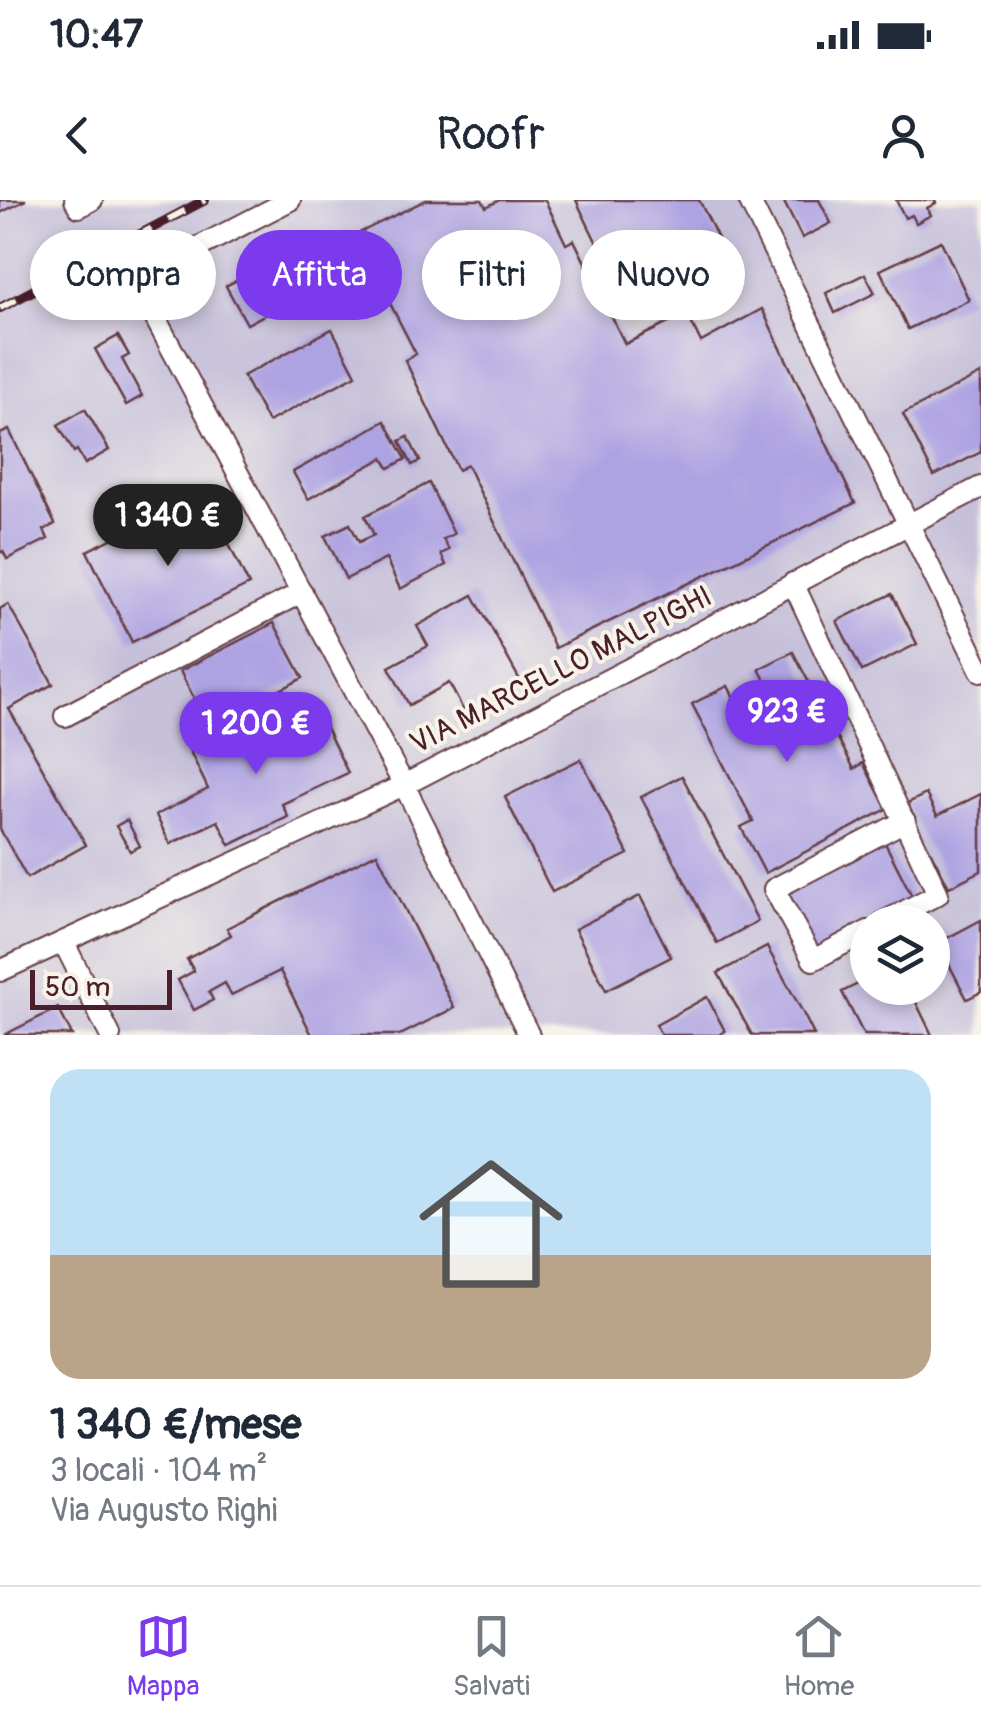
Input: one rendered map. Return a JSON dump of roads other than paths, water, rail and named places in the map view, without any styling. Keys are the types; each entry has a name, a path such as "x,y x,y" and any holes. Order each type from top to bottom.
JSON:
{"street":[{"path":"75,200 78,208 92,200"},
{"path":"290,200 135,280 404,784 529,1035"},
{"path":"750,200 981,672"},
{"name":"VIA MARCELLO MALPIGHI","path":"0,970 404,784 981,487"},
{"path":"793,583 938,894 917,905"},
{"path":"65,716 302,592"},
{"path":"850,940 813,960 774,889 905,821"},
{"path":"64,943 110,1035"}],"railway":[{"path":"0,308 205,200"}]}
